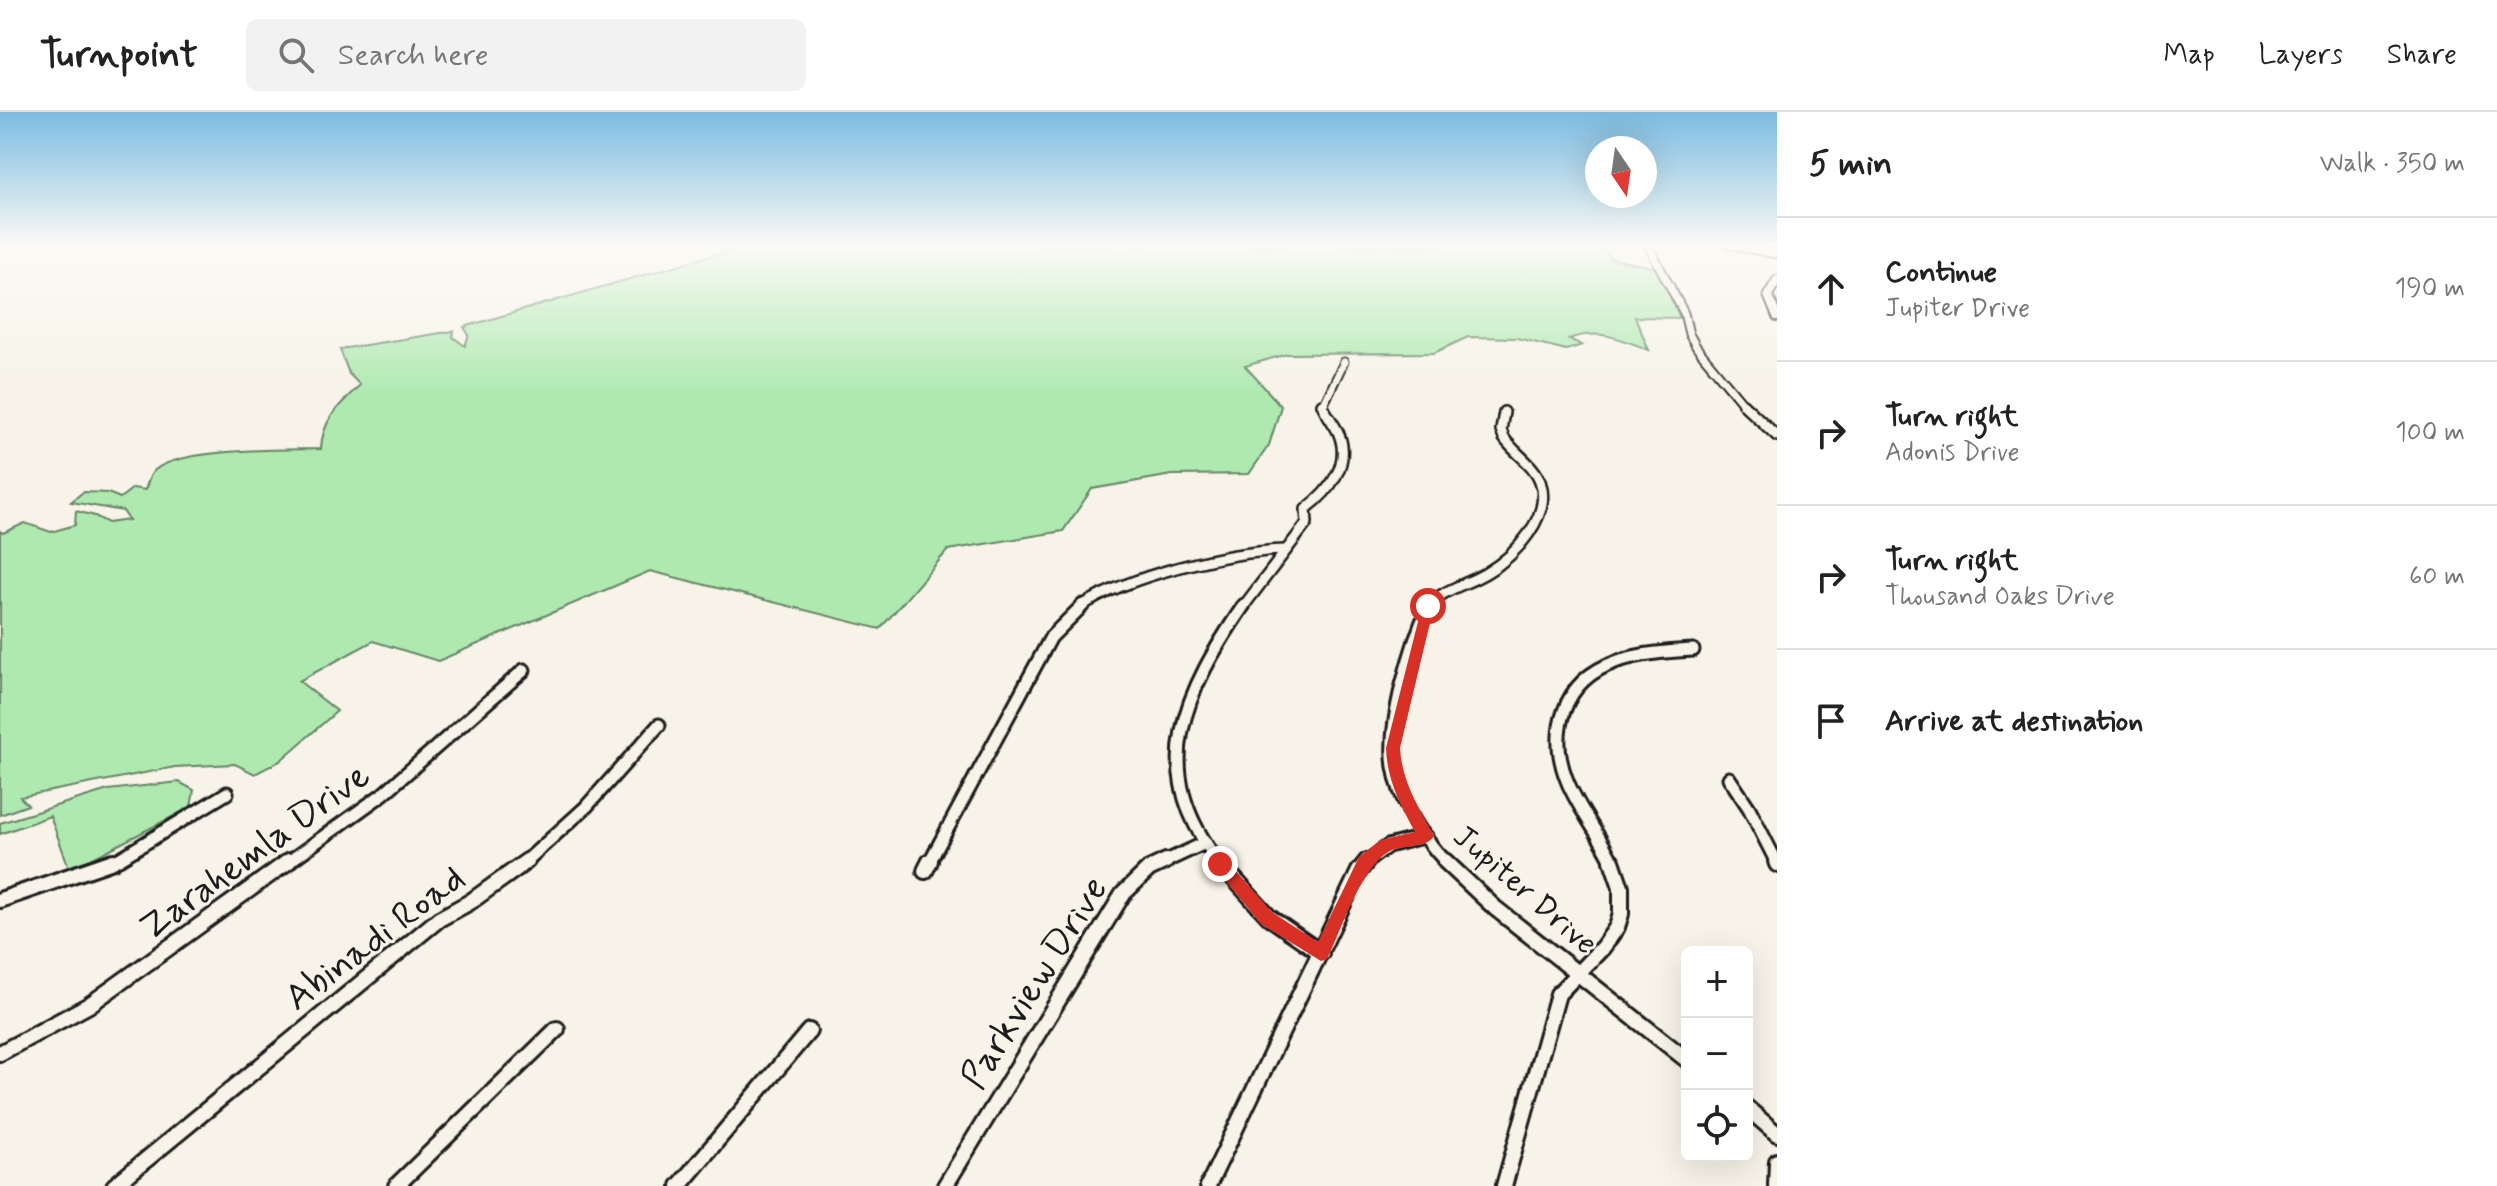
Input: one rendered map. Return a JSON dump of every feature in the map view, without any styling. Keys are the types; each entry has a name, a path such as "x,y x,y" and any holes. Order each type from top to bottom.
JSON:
{"street":[{"path":"1675,295 1697,348 1756,419 1777,436"},
{"path":"1768,295 1777,317"},
{"path":"1321,953 1267,918 1205,843 1187,810 1179,785 1178,739 1205,664 1307,523 1306,509 1334,482 1340,465 1341,441 1322,402 1344,362"},
{"name":"Jupiter Drive","path":"1504,412 1501,430 1504,438 1536,475 1544,501 1540,515 1504,560 1479,577 1435,597 1423,618 1393,748 1394,769 1403,794 1426,836 1438,855 1465,882 1681,1055"},
{"path":"925,871 1051,637 1070,615 1098,596 1123,585 1251,549 1286,550"},
{"path":"1504,1186 1558,994 1615,933 1622,901 1616,871 1579,807 1564,771 1558,733 1562,711 1577,686 1604,666 1641,655 1693,650"},
{"name":"Zarahemla Drive","path":"0,1053 89,1005 383,794 524,670"},
{"name":"Abinadi Road","path":"114,1186 439,919 481,896 538,850 625,767 659,725"},
{"path":"1729,778 1749,808 1777,864"},
{"path":"0,900 111,864 227,793"},
{"path":"1208,1186 1365,862 1386,845 1426,836"},
{"name":"Parkview Drive","path":"945,1186 1123,894 1138,877 1161,862 1205,843"},
{"path":"396,1186 557,1029"},
{"path":"679,1186 809,1031"},
{"path":"1753,1113 1777,1134"},
{"path":"1776,1186 1777,1161"}],"green space":[{"path":"574,295 1670,295 1680,318 1635,317 1649,350 1600,335 1569,339 1582,345 1566,350 1517,338 1468,337 1434,353 1287,354 1245,366 1281,406 1269,445 1249,474 1172,475 1092,489 1063,531 948,550 880,629 650,571 438,661 373,641 299,681 337,711 280,761 255,774 235,764 175,767 20,797 28,805 0,815 0,531 3,533 25,523 51,532 75,525 76,511 108,523 129,520 123,511 71,502 83,492 108,493 120,498 133,488 145,490 152,473 182,458 258,450 321,449 329,421 360,385 349,374 340,349 454,331 453,337 465,346 469,335 464,327"},
{"path":"179,782 194,790 191,807 70,870 50,816 0,834 0,823 108,790"}],"route":[{"path":"1220,864 1267,918 1321,953 1365,862 1386,845 1426,836 1403,794 1394,769 1393,748 1428,606"}]}
